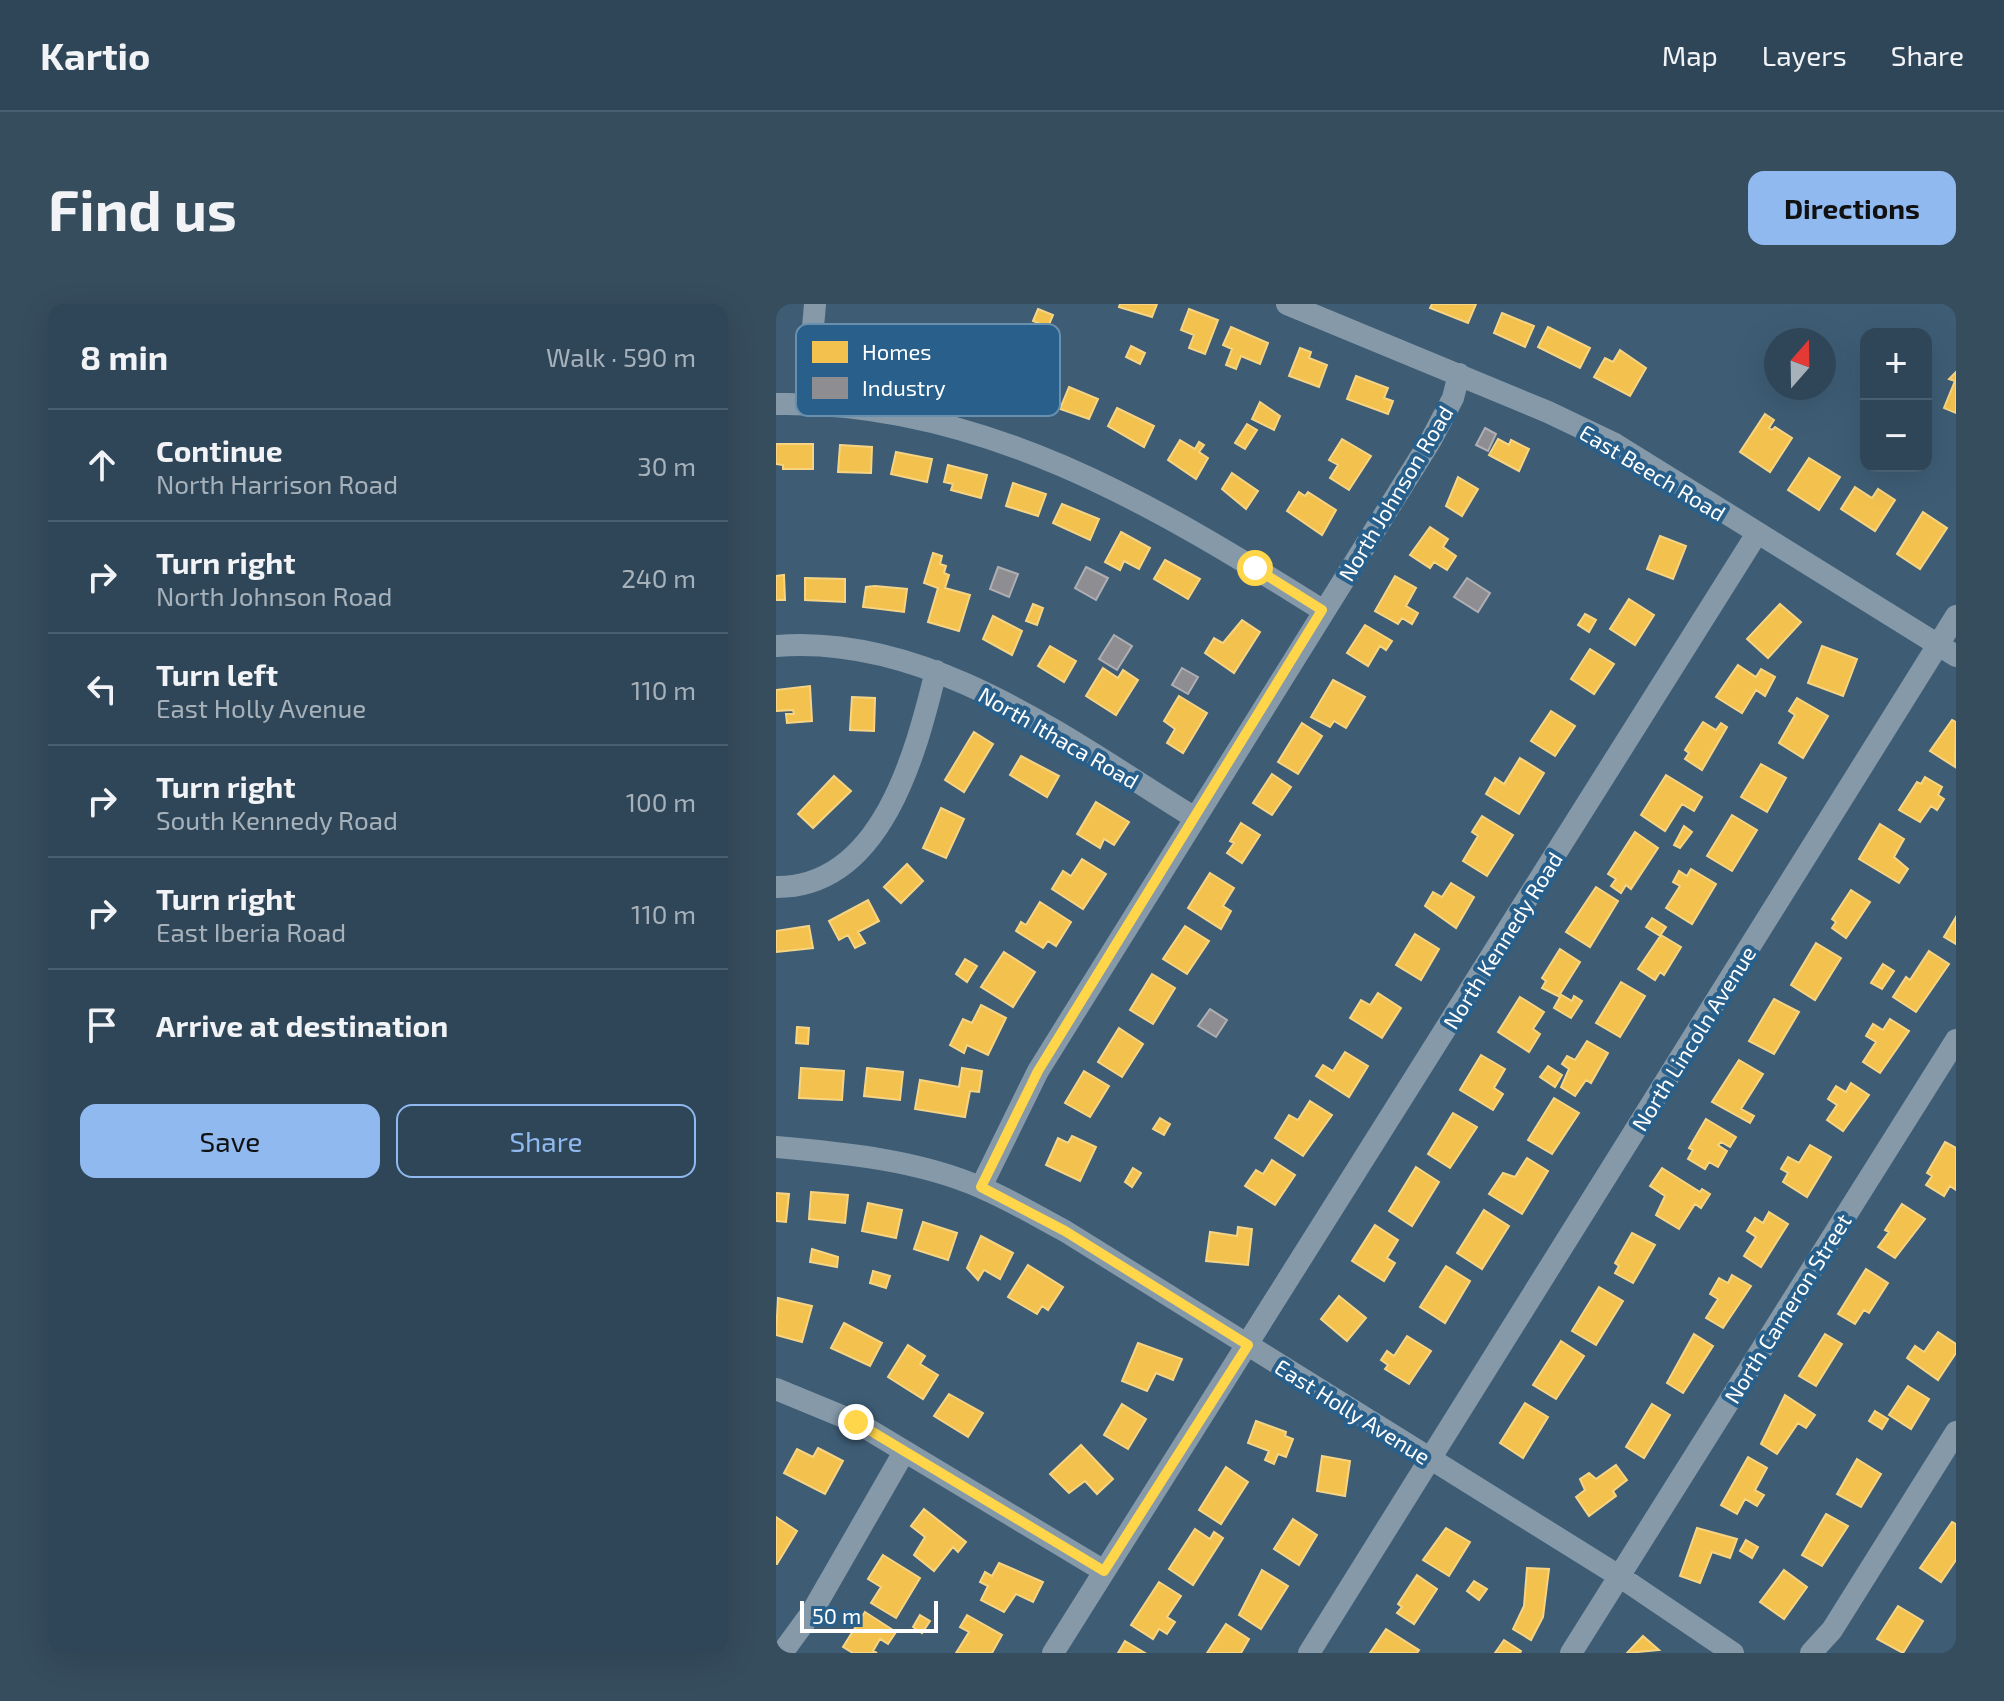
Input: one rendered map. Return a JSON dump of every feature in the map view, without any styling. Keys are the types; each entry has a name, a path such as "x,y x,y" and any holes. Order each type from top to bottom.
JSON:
{"street":[{"path":"813,324 815,304"},
{"name":"East Beech Road","path":"1287,304 1459,374 1615,444 1756,535 1948,651"},
{"name":"North Johnson Road","path":"981,1187 1038,1071 1322,610 1431,440 1453,398 1459,374"},
{"path":"776,404 796,403"},
{"path":"909,416 1011,443 1108,484 1322,610"},
{"name":"North Kennedy Road","path":"1053,1653 1756,535"},
{"name":"North Lincoln Avenue","path":"1309,1653 1428,1458 1948,651 1956,616"},
{"name":"North Ithaca Road","path":"776,646 831,648 936,671 995,696 1195,818"},
{"path":"776,887 811,881 828,873 860,849 883,823 898,793 936,671"},
{"name":"North Cameron Street","path":"1571,1653 1956,1040"},
{"name":"East Holly Avenue","path":"776,1147 833,1152 918,1167 981,1187 1065,1231 1619,1576 1733,1653"},
{"path":"776,1389 856,1422 1104,1571"},
{"path":"1811,1653 1832,1630 1956,1432"},
{"path":"782,1653 812,1612 904,1452"}],"building: Homes":[{"path":"1120,304 1157,304 1152,317 1119,307"},
{"path":"1432,304 1476,304 1468,323 1430,308"},
{"path":"1038,309 1053,315 1049,324 1033,321"},
{"path":"1189,309 1218,320 1205,354 1189,348 1194,335 1181,330"},
{"path":"1502,313 1534,326 1525,347 1494,333"},
{"path":"1231,327 1268,343 1260,364 1241,356 1236,369 1226,365 1232,349 1223,345"},
{"path":"1548,327 1590,348 1580,368 1538,347"},
{"path":"1131,346 1145,353 1140,364 1126,357"},
{"path":"1300,348 1311,352 1309,358 1327,365 1319,387 1289,376"},
{"path":"1620,350 1646,368 1630,396 1594,377 1605,358 1613,362"},
{"path":"1956,372 1956,413 1944,408 1955,381 1949,379"},
{"path":"1356,376 1388,388 1384,398 1393,401 1388,414 1347,399"},
{"path":"1069,387 1098,399 1089,419 1060,409"},
{"path":"1260,402 1280,416 1274,430 1252,419"},
{"path":"1117,408 1154,426 1144,447 1108,426"},
{"path":"1765,414 1774,420 1769,428 1772,430 1775,427 1792,438 1770,472 1740,452"},
{"path":"1247,424 1257,430 1245,449 1235,443"},
{"path":"1342,439 1371,456 1349,490 1330,478 1338,465 1329,460"},
{"path":"1498,439 1509,445 1511,440 1529,449 1519,471 1489,455"},
{"path":"1180,440 1195,449 1199,442 1204,445 1199,452 1208,458 1196,479 1168,460"},
{"path":"776,444 813,444 813,469 783,469 783,465 776,464"},
{"path":"840,445 872,447 871,473 838,472"},
{"path":"896,452 932,459 927,482 891,474"},
{"path":"1809,458 1840,477 1819,510 1788,490"},
{"path":"948,465 987,475 981,498 951,490 953,484 944,482"},
{"path":"1232,473 1258,491 1246,509 1222,489"},
{"path":"1458,477 1478,489 1462,516 1446,506"},
{"path":"1013,483 1046,494 1038,516 1006,506"},
{"path":"1855,487 1872,498 1878,489 1895,500 1875,531 1841,509"},
{"path":"1299,492 1305,496 1308,492 1336,510 1322,535 1287,511"},
{"path":"1062,504 1099,519 1090,540 1053,523"},
{"path":"1923,512 1947,528 1920,569 1897,554"},
{"path":"1430,527 1448,539 1443,547 1456,556 1447,570 1434,562 1430,568 1410,555"},
{"path":"1121,532 1150,548 1139,569 1124,561 1120,570 1105,562"},
{"path":"1660,536 1686,546 1673,579 1647,569"},
{"path":"933,553 942,556 940,564 946,566 944,573 949,575 945,588 970,595 959,631 928,622 938,588 924,583"},
{"path":"1165,560 1200,579 1188,599 1154,579"},
{"path":"784,575 785,600 776,600 776,576"},
{"path":"1395,576 1416,588 1406,606 1418,613 1412,624 1402,618 1398,624 1375,611"},
{"path":"805,578 845,579 845,602 805,600"},
{"path":"866,587 907,589 904,612 863,607"},
{"path":"1629,599 1654,615 1635,645 1610,629"},
{"path":"1033,604 1043,608 1037,625 1026,621"},
{"path":"1780,604 1801,622 1768,658 1747,639"},
{"path":"1585,614 1596,620 1589,632 1578,625"},
{"path":"993,616 1022,631 1012,655 983,639"},
{"path":"1242,620 1260,632 1234,673 1205,653 1214,638 1223,643"},
{"path":"1365,625 1392,641 1386,650 1380,646 1368,666 1347,653"},
{"path":"1050,646 1076,661 1064,682 1038,666"},
{"path":"1822,646 1857,659 1843,696 1808,683"},
{"path":"1590,649 1614,664 1594,694 1571,679"},
{"path":"1738,665 1756,677 1761,669 1775,677 1765,696 1756,690 1742,713 1716,697"},
{"path":"1103,668 1118,678 1123,670 1138,680 1116,715 1086,696"},
{"path":"1333,680 1365,697 1346,728 1334,721 1330,727 1311,717"},
{"path":"810,686 812,721 787,723 786,714 794,714 793,710 776,711 776,690"},
{"path":"1179,696 1207,713 1183,753 1167,743 1175,729 1164,721"},
{"path":"852,697 875,698 874,731 850,730"},
{"path":"1797,698 1828,716 1803,758 1779,743 1795,715 1789,711"},
{"path":"1551,711 1575,726 1555,756 1531,741"},
{"path":"1952,720 1956,722 1955,767 1930,751"},
{"path":"1703,722 1716,730 1721,723 1727,727 1702,770 1685,759 1689,753 1685,750"},
{"path":"1302,723 1322,736 1298,774 1278,762"},
{"path":"974,732 993,744 964,792 945,780"},
{"path":"1021,756 1059,776 1047,797 1010,775"},
{"path":"1520,758 1544,773 1519,814 1486,794 1495,778 1504,784"},
{"path":"1761,764 1786,778 1767,812 1741,797"},
{"path":"1272,774 1291,787 1272,815 1253,803"},
{"path":"1666,775 1702,797 1694,811 1682,804 1665,831 1641,815"},
{"path":"834,776 851,791 813,828 798,814"},
{"path":"1925,777 1942,787 1938,795 1944,799 1937,810 1931,806 1920,822 1899,810 1917,782 1921,784"},
{"path":"1096,802 1129,822 1114,845 1104,839 1100,848 1077,834"},
{"path":"941,808 964,819 946,858 923,848"},
{"path":"1732,815 1757,830 1732,871 1707,856"},
{"path":"1482,816 1513,835 1487,876 1463,861 1478,836 1472,832"},
{"path":"1241,823 1260,835 1242,863 1227,853"},
{"path":"1880,824 1904,839 1894,857 1908,869 1899,883 1859,859"},
{"path":"1684,826 1692,832 1680,848 1674,845"},
{"path":"1635,832 1658,848 1631,889 1626,885 1621,893 1611,886 1616,879 1608,874"},
{"path":"1082,859 1106,874 1083,909 1052,889 1063,871 1071,876"},
{"path":"907,864 923,881 901,903 884,887"},
{"path":"1691,869 1716,884 1692,924 1666,908 1680,886 1673,882 1679,871 1687,876"},
{"path":"1210,873 1234,888 1223,906 1231,911 1221,929 1188,908"},
{"path":"1451,883 1474,897 1456,928 1425,906 1433,892 1442,897"},
{"path":"1596,887 1618,901 1590,947 1566,932"},
{"path":"1851,890 1870,902 1846,938 1832,928 1836,922 1832,919"},
{"path":"868,900 879,921 858,932 865,943 855,948 848,935 839,940 829,921"},
{"path":"1040,902 1071,922 1056,946 1048,941 1043,948 1016,931 1021,922 1026,925"},
{"path":"1956,917 1956,944 1944,937"},
{"path":"1652,918 1666,927 1660,936 1646,927"},
{"path":"809,926 813,948 776,952 776,931"},
{"path":"1185,926 1209,941 1187,974 1163,959"},
{"path":"1415,934 1439,949 1421,980 1396,965"},
{"path":"1661,935 1681,947 1664,975 1660,972 1655,980 1638,969"},
{"path":"1816,943 1841,958 1815,1000 1791,985"},
{"path":"1560,949 1580,962 1560,994 1572,1001 1574,996 1582,1001 1571,1018 1554,1008 1560,997 1542,988 1546,981 1542,978"},
{"path":"1929,951 1949,964 1916,1012 1893,997 1906,977 1910,980"},
{"path":"1004,952 1035,972 1013,1007 981,987"},
{"path":"965,959 977,966 967,982 956,974"},
{"path":"1883,964 1894,971 1882,989 1871,983"},
{"path":"1152,974 1175,988 1153,1024 1130,1010"},
{"path":"1621,982 1645,996 1620,1037 1596,1023"},
{"path":"1378,993 1401,1008 1382,1038 1350,1018 1361,1000 1370,1005"},
{"path":"1520,997 1544,1012 1533,1029 1540,1034 1529,1052 1498,1032"},
{"path":"1774,999 1799,1012 1774,1054 1749,1041"},
{"path":"981,1005 1006,1018 988,1055 967,1045 964,1053 950,1045 963,1019 972,1023"},
{"path":"1890,1019 1909,1031 1880,1073 1863,1062 1876,1042 1866,1036 1873,1024 1883,1030"},
{"path":"797,1027 809,1028 808,1044 796,1043"},
{"path":"1119,1028 1143,1044 1122,1077 1098,1062"},
{"path":"1587,1041 1608,1053 1591,1083 1586,1080 1575,1096 1561,1087 1569,1069 1562,1064 1567,1056 1575,1060"},
{"path":"1345,1052 1368,1066 1349,1097 1316,1076 1323,1065 1333,1071"},
{"path":"1481,1055 1505,1069 1494,1088 1503,1094 1493,1110 1460,1090"},
{"path":"1739,1060 1763,1074 1741,1109 1754,1116 1750,1123 1712,1102"},
{"path":"1548,1066 1562,1075 1555,1087 1540,1077"},
{"path":"801,1068 844,1071 842,1100 799,1098"},
{"path":"867,1068 903,1072 900,1100 864,1096"},
{"path":"962,1068 982,1071 979,1092 970,1091 965,1117 915,1109 920,1080 959,1087"},
{"path":"1084,1071 1109,1086 1090,1117 1065,1103"},
{"path":"1851,1083 1869,1095 1843,1131 1827,1120 1837,1105 1828,1099 1836,1086 1846,1092"},
{"path":"1554,1098 1579,1113 1552,1154 1528,1140"},
{"path":"1310,1101 1332,1115 1303,1156 1275,1138 1289,1115 1298,1120"},
{"path":"1453,1113 1477,1127 1450,1168 1428,1154"},
{"path":"1160,1118 1170,1124 1164,1135 1153,1129"},
{"path":"1706,1119 1736,1137 1730,1147 1721,1142 1718,1145 1727,1151 1718,1167 1709,1162 1705,1169 1688,1159 1693,1150 1689,1148"},
{"path":"1072,1136 1096,1147 1080,1181 1046,1165 1058,1138 1068,1143"},
{"path":"1945,1142 1956,1148 1956,1190 1950,1186 1944,1196 1926,1185 1932,1176 1927,1173"},
{"path":"1810,1145 1831,1157 1807,1197 1783,1182 1788,1173 1781,1169 1788,1157 1799,1163"},
{"path":"1527,1158 1548,1171 1522,1214 1489,1194 1503,1173 1515,1177"},
{"path":"1272,1160 1295,1175 1275,1205 1245,1186 1256,1170 1263,1174"},
{"path":"1416,1167 1439,1182 1412,1226 1389,1211"},
{"path":"1133,1168 1141,1173 1132,1187 1125,1182"},
{"path":"1662,1168 1700,1192 1702,1189 1710,1194 1701,1208 1695,1204 1679,1229 1656,1215 1665,1196 1650,1186"},
{"path":"811,1192 848,1195 845,1223 809,1219"},
{"path":"776,1193 789,1194 786,1222 776,1221"},
{"path":"868,1203 902,1210 896,1238 862,1231"},
{"path":"1902,1204 1925,1219 1895,1258 1878,1247"},
{"path":"1484,1210 1509,1226 1482,1269 1457,1253"},
{"path":"1769,1212 1788,1224 1761,1267 1744,1256 1756,1237 1747,1231 1755,1218 1763,1223"},
{"path":"923,1222 957,1233 948,1260 914,1249"},
{"path":"1375,1225 1398,1240 1387,1258 1395,1263 1384,1281 1352,1261"},
{"path":"1238,1227 1252,1229 1248,1265 1206,1261 1210,1232 1237,1236"},
{"path":"1632,1233 1655,1245 1633,1283 1615,1273 1619,1266 1615,1263"},
{"path":"981,1236 1013,1253 1000,1279 984,1270 978,1280 967,1268"},
{"path":"812,1249 838,1257 837,1267 810,1262"},
{"path":"1028,1265 1063,1287 1048,1310 1042,1306 1037,1314 1008,1297"},
{"path":"1446,1266 1470,1281 1445,1323 1420,1307"},
{"path":"1866,1269 1888,1283 1869,1313 1864,1310 1855,1324 1838,1314"},
{"path":"873,1271 890,1276 886,1288 870,1283"},
{"path":"1732,1275 1751,1286 1723,1328 1706,1318 1718,1299 1710,1294 1719,1278 1728,1283"},
{"path":"1599,1287 1623,1301 1596,1345 1572,1331"},
{"path":"1339,1296 1366,1318 1347,1341 1321,1319"},
{"path":"778,1298 812,1306 802,1342 776,1335"},
{"path":"844,1323 882,1343 870,1366 831,1348"},
{"path":"1938,1332 1956,1344 1956,1353 1938,1380 1907,1358 1915,1346 1924,1352"},
{"path":"1694,1334 1713,1346 1683,1393 1667,1383"},
{"path":"1825,1334 1842,1344 1816,1386 1799,1376"},
{"path":"1407,1336 1431,1351 1409,1384 1385,1369 1388,1365 1381,1360 1387,1351 1394,1356"},
{"path":"1561,1341 1584,1356 1556,1399 1533,1385"},
{"path":"1138,1343 1182,1359 1173,1380 1156,1373 1147,1391 1122,1381"},
{"path":"908,1345 925,1356 920,1364 938,1375 923,1399 888,1377"},
{"path":"1908,1386 1929,1399 1911,1429 1889,1415"},
{"path":"949,1394 983,1413 968,1437 934,1416"},
{"path":"1785,1395 1815,1415 1806,1428 1798,1423 1777,1454 1761,1444"},
{"path":"1525,1403 1548,1417 1523,1458 1500,1443"},
{"path":"1122,1404 1146,1419 1128,1449 1104,1435"},
{"path":"1652,1404 1670,1415 1644,1458 1626,1447"},
{"path":"1875,1411 1888,1419 1882,1429 1869,1421"},
{"path":"1256,1421 1286,1432 1285,1436 1293,1439 1286,1457 1278,1454 1274,1464 1265,1460 1269,1451 1248,1443"},
{"path":"1081,1445 1113,1479 1097,1494 1085,1481 1069,1493 1050,1474"},
{"path":"818,1448 843,1461 825,1494 784,1473 797,1449 813,1457"},
{"path":"1322,1456 1350,1461 1345,1496 1317,1491"},
{"path":"1748,1457 1767,1468 1755,1490 1764,1495 1757,1506 1745,1499 1737,1514 1721,1505"},
{"path":"1857,1459 1881,1474 1861,1507 1837,1494"},
{"path":"1616,1465 1627,1480 1613,1491 1616,1496 1589,1516 1576,1497 1585,1490 1580,1479 1589,1473 1596,1479"},
{"path":"1226,1467 1248,1482 1221,1524 1199,1510"},
{"path":"924,1509 966,1542 958,1552 953,1547 934,1571 914,1555 925,1537 911,1526"},
{"path":"1826,1514 1848,1526 1822,1566 1802,1555"},
{"path":"776,1517 797,1531 777,1564 776,1564"},
{"path":"1293,1519 1317,1535 1299,1565 1274,1549"},
{"path":"1952,1522 1956,1524 1956,1560 1941,1582 1920,1568"},
{"path":"1446,1528 1470,1542 1449,1576 1423,1560"},
{"path":"1697,1528 1737,1539 1730,1558 1712,1552 1700,1583 1680,1576"},
{"path":"1195,1529 1210,1539 1214,1532 1223,1538 1193,1585 1169,1569"},
{"path":"1746,1540 1758,1547 1752,1558 1740,1551"},
{"path":"883,1555 920,1578 896,1618 871,1603 881,1587 868,1579"},
{"path":"999,1563 1043,1582 1033,1602 1016,1594 1004,1612 981,1600 988,1586 980,1582 985,1572 992,1576"},
{"path":"1527,1568 1549,1569 1543,1617 1531,1640 1513,1629 1524,1606"},
{"path":"1262,1570 1288,1586 1261,1629 1239,1615"},
{"path":"1784,1570 1807,1587 1784,1619 1760,1602"},
{"path":"1417,1575 1437,1589 1414,1624 1397,1613 1402,1607 1398,1604"},
{"path":"1474,1581 1487,1589 1479,1600 1467,1591"},
{"path":"1159,1582 1181,1596 1167,1617 1175,1622 1167,1634 1159,1629 1153,1639 1131,1625"},
{"path":"1898,1606 1923,1621 1903,1653 1877,1639"},
{"path":"865,1612 896,1632 888,1644 880,1639 873,1651 877,1653 853,1653 843,1647"},
{"path":"920,1615 930,1621 922,1633 913,1627"},
{"path":"967,1615 1002,1635 992,1653 956,1653 969,1632 960,1627"},
{"path":"1226,1624 1249,1639 1241,1653 1207,1653"},
{"path":"1386,1629 1419,1650 1417,1653 1370,1653"},
{"path":"1643,1636 1659,1650 1627,1653"},
{"path":"1504,1640 1521,1651 1520,1653 1495,1653"},
{"path":"1125,1641 1145,1653 1118,1653"}],"building: Industry":[{"path":"1485,428 1496,434 1488,451 1476,445"},
{"path":"998,567 1018,574 1009,597 990,589"},
{"path":"1086,567 1108,578 1096,600 1075,588"},
{"path":"1467,578 1490,593 1478,612 1454,597"},
{"path":"1114,635 1132,646 1117,670 1099,659"},
{"path":"1182,668 1198,677 1188,694 1172,685"},
{"path":"1210,1009 1227,1020 1216,1037 1198,1026"}],"route":[{"path":"856,1422 1104,1571 1248,1345 1065,1231 981,1187 1038,1071 1322,610 1255,568"}]}
